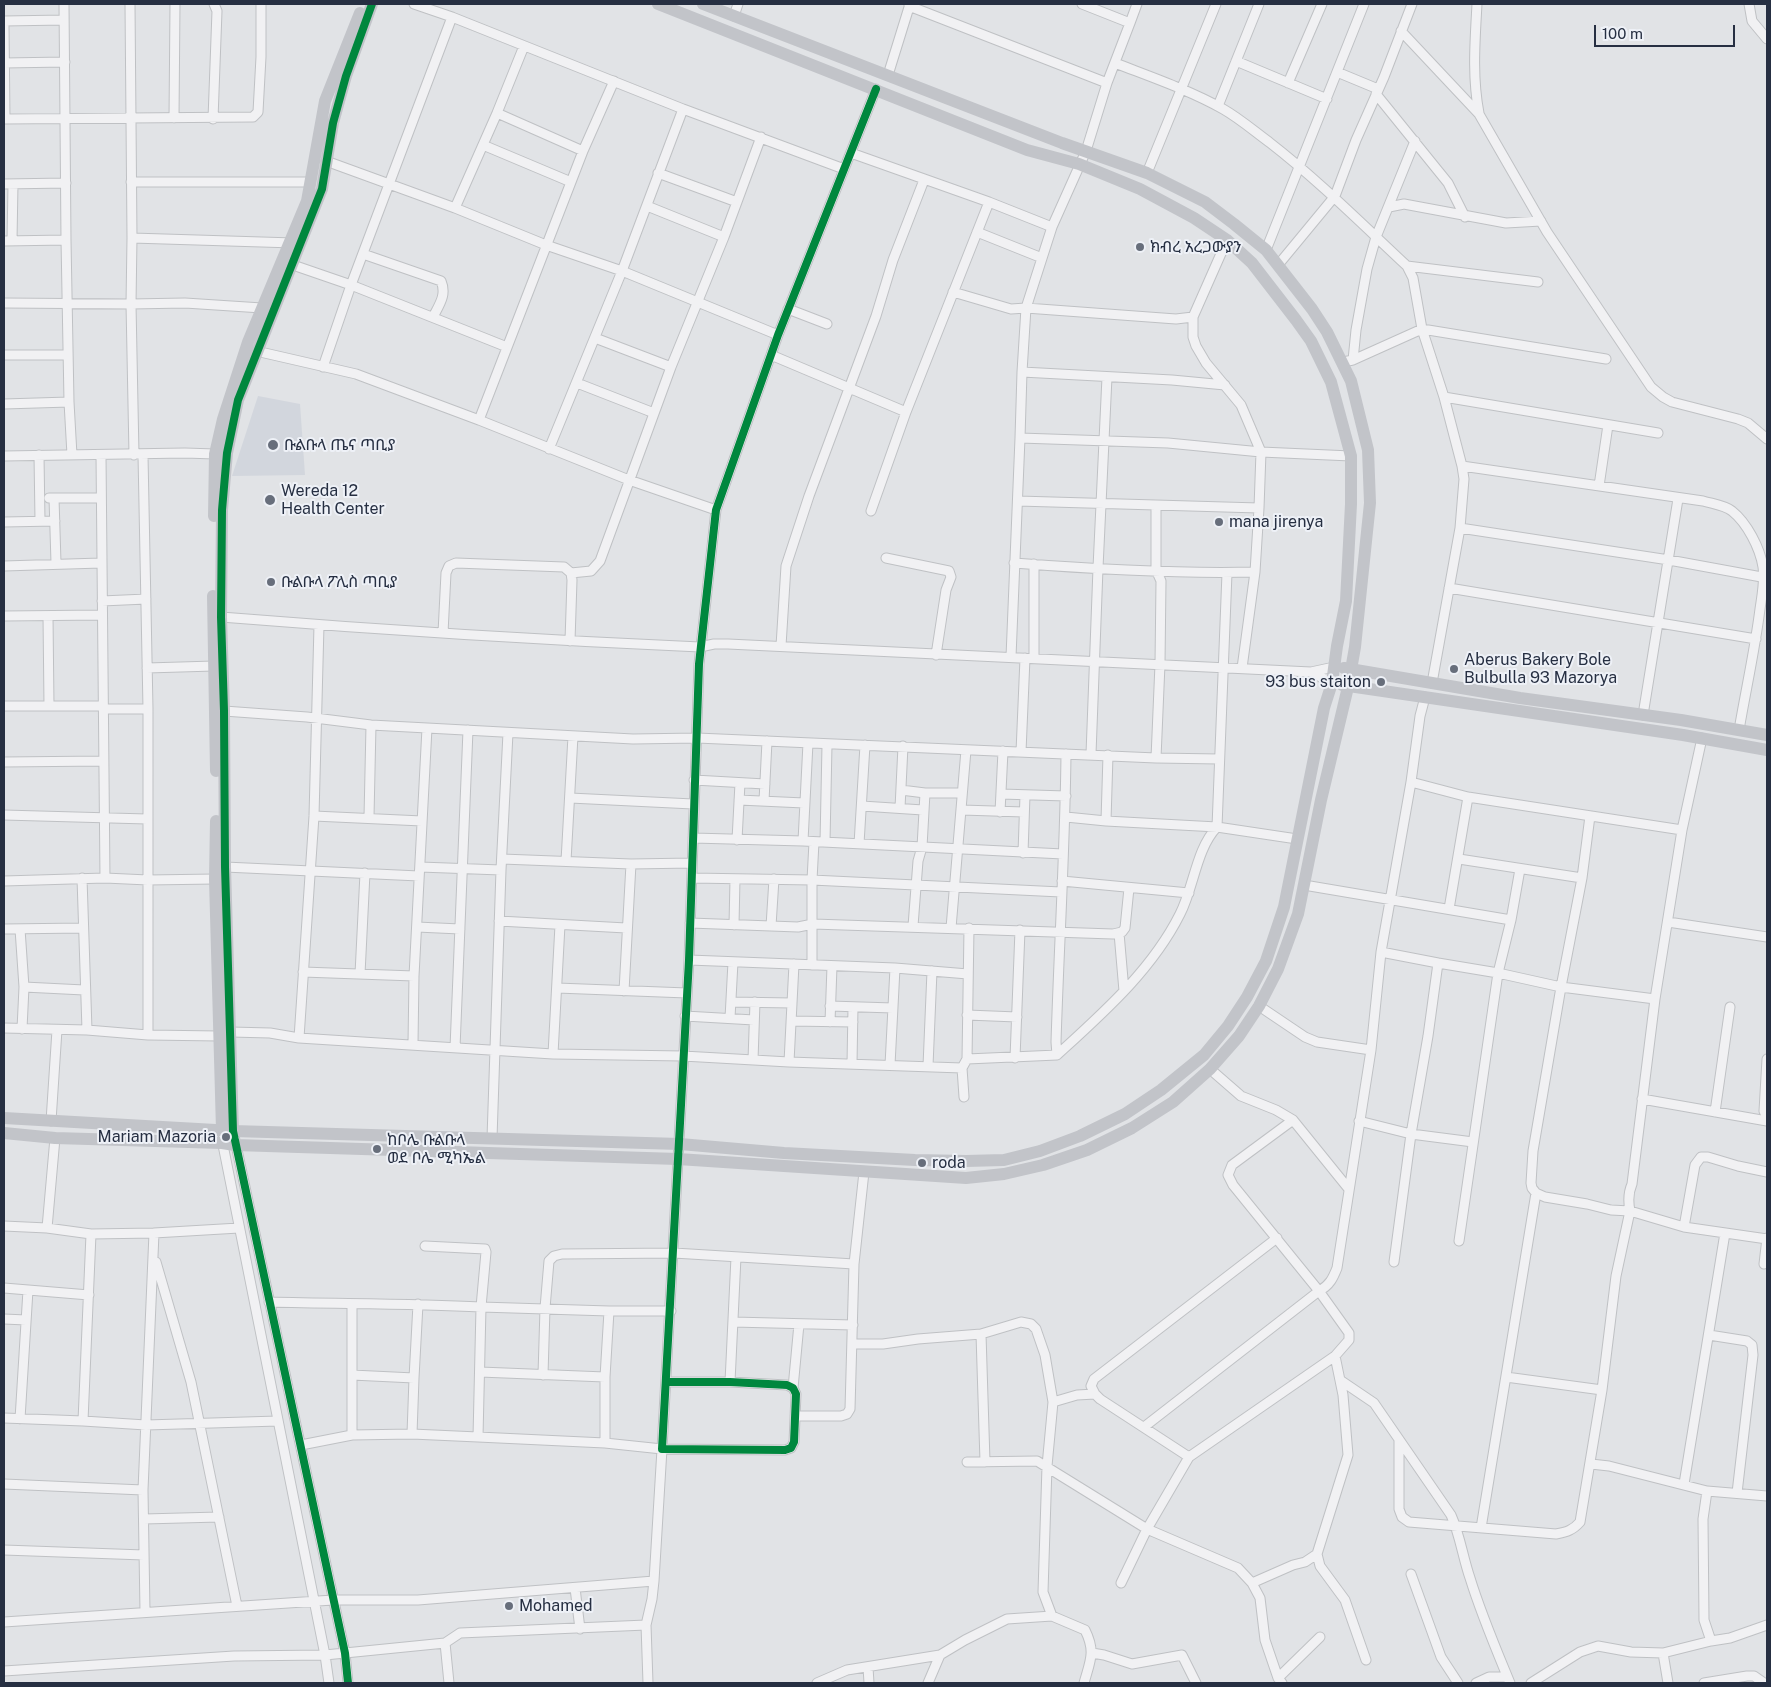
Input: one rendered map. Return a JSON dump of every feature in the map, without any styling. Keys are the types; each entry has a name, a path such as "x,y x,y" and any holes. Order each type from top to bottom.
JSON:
{"main road":[{"path":"228,1130 225,1034 224,711 221,617 222,510 227,453 238,400 278,300 290,264 294,243 307,201 325,101 363,4"},
{"path":"225,1034 215,879 216,790 212,617 215,454 248,342 262,308 322,189 333,123 346,76 372,4"},
{"path":"4,1118 228,1130 680,1144 793,1154 915,1160 1004,1160 1040,1151 1080,1136 1125,1114 1161,1090 1204,1055 1228,1026 1247,997 1266,961 1284,906 1324,708 1332,683 1336,646 1346,601 1351,504 1351,456 1331,382 1311,341 1252,263 1227,240 1194,218 1140,189 1079,164 1027,150 658,4"},
{"path":"4,1133 55,1138 678,1159 966,1178 1004,1174 1043,1165 1087,1150 1132,1128 1173,1102 1210,1069 1239,1036 1258,1006 1278,969 1298,914 1320,800 1351,669 1370,503 1368,450 1348,361 1266,250 1205,202 1147,173 1086,152 888,75 736,10 703,4"},
{"path":"1334,667 1520,698 1767,735"},
{"path":"1332,683 1348,687 1702,738 1767,750"},
{"path":"1272,945 1285,950"},
{"path":"1080,1136 1087,1150"}],"street":[{"path":"64,4 68,355 72,455"},
{"path":"130,4 132,118 131,304 146,599 148,709 148,1035"},
{"path":"174,118 175,4"},
{"path":"213,119 216,11 214,4"},
{"path":"4,25 5,120 213,119 253,117 258,112 261,4"},
{"path":"414,4 452,17 683,109 844,168"},
{"path":"1082,4 1130,23"},
{"path":"1011,657 1026,308 1052,227 1086,152 1107,83 1137,4"},
{"path":"1147,173 1216,4"},
{"path":"1218,106 1259,4"},
{"path":"1288,83 1322,4"},
{"path":"1266,250 1364,4"},
{"path":"1278,265 1334,196 1412,4"},
{"path":"1477,4 1474,74 1479,114"},
{"path":"1749,4 1752,21 1767,39"},
{"path":"888,75 909,5 1107,83"},
{"path":"323,367 351,285 452,17"},
{"path":"4,21 64,20"},
{"path":"1401,32 1479,114 1541,222 1651,387 1672,402 1748,423 1767,439"},
{"path":"455,208 497,114 524,46"},
{"path":"1236,61 1327,99"},
{"path":"4,62 65,62"},
{"path":"1115,62 1182,89 1218,106 1240,120 1300,166 1407,266 1412,278 1422,329 1444,397 1464,479 1460,528 1432,683"},
{"path":"1337,72 1377,91 1448,183 1465,217"},
{"path":"479,420 583,151 614,81"},
{"path":"648,1683 646,1625 654,1581 680,1144 689,960 700,647 716,510 778,335 876,89"},
{"path":"549,449 622,271 683,109"},
{"path":"497,114 583,151"},
{"path":"570,573 591,571 600,561 654,413 724,237 761,137"},
{"path":"1348,361 1356,330 1367,269 1376,237 1415,141"},
{"path":"482,144 572,182"},
{"path":"851,153 1052,227"},
{"path":"326,161 455,208 546,245 622,271 778,335"},
{"path":"658,173 737,202"},
{"path":"781,646 786,566 809,496 876,316 893,260 924,180"},
{"path":"131,182 310,182"},
{"path":"66,184 8,184 8,241 66,240"},
{"path":"871,511 906,412 988,202"},
{"path":"1389,207 1404,204 1465,217 1506,223 1541,222"},
{"path":"647,206 724,237"},
{"path":"977,232 1042,258"},
{"path":"132,238 294,243"},
{"path":"1227,240 1193,317 1193,337 1206,363 1241,404 1261,452 1255,572 1242,668"},
{"path":"363,254 441,281 444,288 443,296 433,318"},
{"path":"290,264 351,285 507,346"},
{"path":"1407,266 1538,282"},
{"path":"953,292 1011,309 1026,308 1176,319 1193,317"},
{"path":"4,303 185,303 262,308"},
{"path":"788,309 827,324"},
{"path":"1348,361 1422,329 1606,359"},
{"path":"595,338 672,368"},
{"path":"256,351 356,374 630,480 716,510"},
{"path":"4,355 68,355"},
{"path":"771,355 906,412"},
{"path":"1022,372 1224,385"},
{"path":"1091,754 1096,661 1100,504 1105,441 1107,377"},
{"path":"577,383 654,413"},
{"path":"1444,397 1658,433"},
{"path":"4,404 69,402"},
{"path":"1599,486 1608,425"},
{"path":"1020,438 1168,443 1261,452 1351,456"},
{"path":"4,456 215,454"},
{"path":"39,455 40,521"},
{"path":"100,455 105,878"},
{"path":"1462,466 1678,499 1703,501 1723,506 1732,511 1744,524 1756,544 1765,578 1739,730"},
{"path":"40,498 101,498"},
{"path":"54,498 56,563"},
{"path":"1643,715 1678,499"},
{"path":"1018,501 1259,508"},
{"path":"1156,506 1156,570 1161,581 1156,758"},
{"path":"4,522 55,521"},
{"path":"1460,528 1668,560 1765,578"},
{"path":"886,558 949,571 951,577 946,590 936,655"},
{"path":"4,566 101,563"},
{"path":"443,633 446,573 449,566 456,563 564,567 570,573 572,580 570,641"},
{"path":"1014,563 1227,573 1255,572"},
{"path":"1021,752 1030,658 1034,564"},
{"path":"967,1059 1057,1055 1124,991 1166,938 1180,914 1206,842 1217,827 1227,573"},
{"path":"1449,588 1756,639"},
{"path":"102,601 146,599"},
{"path":"4,616 102,615"},
{"path":"48,616 49,706"},
{"path":"221,617 570,641 700,647 721,644 781,646 1311,672 1334,667"},
{"path":"299,1038 314,816 319,625"},
{"path":"147,668 214,666"},
{"path":"1311,672 1332,683"},
{"path":"1144,1427 1319,1290 1326,1287 1337,1268 1371,1050 1381,952 1424,697"},
{"path":"4,706 148,709"},
{"path":"224,711 372,725 634,739 697,738 1156,758 1219,759"},
{"path":"369,817 372,725"},
{"path":"413,1044 414,976 427,728"},
{"path":"455,1048 468,730"},
{"path":"492,1138 501,870 508,732"},
{"path":"566,861 573,736"},
{"path":"1400,1441 1399,1509 1402,1517 1409,1522 1556,1534 1567,1532 1580,1522 1602,1390 1616,1276 1630,1211 1628,1203 1629,1192 1632,1184 1642,1098 1682,830 1702,738"},
{"path":"764,801 767,741"},
{"path":"803,841 808,743"},
{"path":"825,842 827,744"},
{"path":"860,844 865,745"},
{"path":"900,808 903,746"},
{"path":"951,928 966,750"},
{"path":"1000,812 1003,751"},
{"path":"1057,1055 1059,931 1066,817 1066,754"},
{"path":"1106,821 1108,755"},
{"path":"4,762 103,761"},
{"path":"694,780 765,784"},
{"path":"1411,782 1468,797 1682,830"},
{"path":"737,840 740,783"},
{"path":"901,790 925,793 962,793"},
{"path":"913,926 918,861 922,847 925,793"},
{"path":"1002,794 1066,796"},
{"path":"1023,852 1025,795"},
{"path":"1449,909 1468,797"},
{"path":"570,798 693,804"},
{"path":"739,800 804,803"},
{"path":"862,806 924,810"},
{"path":"962,810 1024,812"},
{"path":"4,815 147,819"},
{"path":"314,816 369,817 422,821"},
{"path":"1590,816 1582,878 1561,987 1530,1183 1536,1193 1545,1197 1602,1208 1630,1211 1684,1227 1767,1239 1764,1264"},
{"path":"1066,817 1217,827 1297,839"},
{"path":"693,838 803,841 1063,854"},
{"path":"812,965 814,842"},
{"path":"502,858 631,864 692,863"},
{"path":"1458,859 1582,878"},
{"path":"624,991 631,864"},
{"path":"224,867 365,873 462,868 501,870"},
{"path":"1459,1241 1498,973 1511,920 1520,869"},
{"path":"360,974 365,873"},
{"path":"4,881 82,878 148,880 215,879"},
{"path":"82,878 86,1030"},
{"path":"692,878 812,880 1061,892"},
{"path":"734,925 735,879"},
{"path":"772,926 774,879"},
{"path":"1062,881 1189,893"},
{"path":"1304,885 1511,920"},
{"path":"690,923 798,927 812,924 913,926 1118,933 1122,932 1125,928 1129,888"},
{"path":"499,921 626,928"},
{"path":"1668,922 1767,937"},
{"path":"553,1054 560,924"},
{"path":"417,927 460,929"},
{"path":"4,929 83,928"},
{"path":"964,1096 962,1068 967,1059 969,928"},
{"path":"20,929 24,987 22,1029"},
{"path":"1015,1058 1020,930"},
{"path":"1118,933 1124,991"},
{"path":"1381,952 1498,973 1561,987 1656,999"},
{"path":"689,960 895,968 968,974"},
{"path":"730,1018 733,962"},
{"path":"1394,1262 1411,1134 1430,1026 1438,963"},
{"path":"790,1062 794,964"},
{"path":"830,1022 832,966"},
{"path":"890,1065 895,968"},
{"path":"928,1066 932,971"},
{"path":"303,972 414,976"},
{"path":"24,987 84,990"},
{"path":"557,988 687,993"},
{"path":"731,1002 792,1003"},
{"path":"753,1060 755,1002"},
{"path":"830,1006 893,1008"},
{"path":"1258,1006 1305,1037 1317,1042 1371,1050"},
{"path":"852,1064 853,1007"},
{"path":"1715,1112 1730,1007"},
{"path":"968,1015 1017,1018"},
{"path":"685,1016 754,1020"},
{"path":"791,1021 853,1022"},
{"path":"4,1028 86,1030 148,1035 270,1033 299,1038 553,1054 683,1056 962,1068"},
{"path":"51,1121 57,1030"},
{"path":"1642,1098 1767,1120 1764,1111 1767,1061"},
{"path":"1210,1069 1241,1096 1276,1110 1293,1120 1348,1188"},
{"path":"1121,1584 1147,1529 1189,1457 1335,1356 1349,1340 1349,1333 1319,1290 1233,1185 1228,1175 1232,1165 1293,1120"},
{"path":"1359,1121 1411,1134 1473,1142"},
{"path":"228,1130 239,1228 325,1654 329,1683"},
{"path":"47,1228 55,1138"},
{"path":"229,1144 269,1302 301,1445 345,1653 348,1683"},
{"path":"1684,1227 1695,1165 1700,1157 1708,1156 1738,1166 1767,1172"},
{"path":"795,1416 840,1416 847,1414 850,1409 854,1264 864,1172"},
{"path":"1481,1528 1536,1193"},
{"path":"4,1226 47,1228 91,1234 154,1233 239,1228"},
{"path":"146,1612 143,1490 154,1233"},
{"path":"1684,1484 1725,1233"},
{"path":"83,1422 91,1234"},
{"path":"1189,1457 1095,1394 1091,1386 1094,1379 1277,1238"},
{"path":"425,1246 485,1249 486,1252 481,1307 478,1437"},
{"path":"543,1375 545,1308 549,1261 554,1256 562,1254 674,1253 854,1264"},
{"path":"154,1255 191,1382 237,1606"},
{"path":"730,1382 736,1257"},
{"path":"4,1288 89,1295"},
{"path":"20,1419 28,1290"},
{"path":"269,1302 671,1311"},
{"path":"352,1304 352,1434"},
{"path":"412,1434 418,1304"},
{"path":"605,1443 605,1377 609,1311"},
{"path":"4,1319 26,1320"},
{"path":"733,1322 852,1325"},
{"path":"852,1344 883,1344 981,1334 1021,1322 1032,1324 1036,1329 1044,1355 1053,1402 1047,1466 1044,1592 1052,1616"},
{"path":"301,1445 352,1434 412,1434 605,1443 662,1449 785,1450 791,1448 794,1442 796,1394 793,1388 798,1324"},
{"path":"981,1334 985,1462"},
{"path":"1709,1334 1748,1341 1752,1345 1753,1356 1736,1493"},
{"path":"1335,1356 1343,1395 1348,1455 1317,1554 1320,1566 1345,1600 1366,1660"},
{"path":"480,1372 605,1377"},
{"path":"352,1375 414,1378"},
{"path":"1506,1377 1602,1390"},
{"path":"1340,1380 1374,1403 1451,1515 1456,1526 1464,1562 1477,1601 1509,1680"},
{"path":"667,1382 730,1382 787,1385 793,1388"},
{"path":"1053,1402 1077,1395 1095,1394"},
{"path":"4,1418 146,1425 278,1421"},
{"path":"967,1462 1037,1461 1147,1529 1238,1568 1252,1583 1260,1598 1265,1640 1280,1681 1320,1636"},
{"path":"1591,1464 1609,1466 1707,1491 1767,1496"},
{"path":"4,1484 143,1490"},
{"path":"1707,1491 1703,1519 1704,1620 1711,1641"},
{"path":"144,1519 219,1517"},
{"path":"4,1550 144,1555"},
{"path":"1252,1583 1293,1565 1305,1562 1317,1554"},
{"path":"1411,1574 1441,1657 1458,1683"},
{"path":"4,1622 333,1600 418,1600 654,1581"},
{"path":"575,1588 580,1629"},
{"path":"817,1683 847,1670 940,1654 1007,1619 1052,1616 1085,1630 1091,1642 1092,1654 1084,1683"},
{"path":"4,1670 234,1656 345,1653 445,1643 451,1637 460,1633 646,1625"},
{"path":"1531,1683 1580,1652 1598,1646 1631,1652 1663,1653 1730,1638 1767,1625"},
{"path":"445,1643 449,1683"},
{"path":"1663,1653 1668,1683"},
{"path":"928,1683 940,1654"},
{"path":"1092,1654 1104,1655 1132,1664 1182,1655 1196,1683"},
{"path":"868,1667 870,1683"},
{"path":"1704,1683 1754,1676 1764,1683"},
{"path":"1476,1683 1489,1677 1509,1680"}],"shaded area":[{"name":"ቡልቡላ ጤና ጣቢያ","path":"258,396 300,404 305,475 232,476"}],"cycle path":[{"path":"348,1683 345,1653 233,1131 225,867 221,617 222,510 227,453 238,400 322,189 333,123 346,76 372,4"},
{"path":"667,1382 730,1382 787,1385 793,1388 796,1394 794,1442 791,1448 785,1450 662,1449 689,960 699,664 716,510 778,335 876,89"}],"place":[{"name":"ክብረ አረጋውያን","path":"1140,247"},
{"name":"ቡልቡላ ጤና ጣቢያ","path":"273,445"},
{"name":"Wereda 12 Health Center","path":"270,500"},
{"name":"mana jirenya","path":"1219,522"},
{"name":"ቡልቡላ ፖሊስ ጣቢያ","path":"271,582"},
{"name":"Aberus Bakery Bole Bulbulla 93 Mazorya","path":"1454,669"},
{"name":"93 bus staiton","path":"1381,682"},
{"name":"Mariam Mazoria","path":"226,1137"},
{"name":"ከቦሌ ቡልቡላ ወደ ቦሌ ሚካኤል","path":"377,1149"},
{"name":"roda","path":"922,1163"},
{"name":"Mohamed","path":"509,1606"}]}
